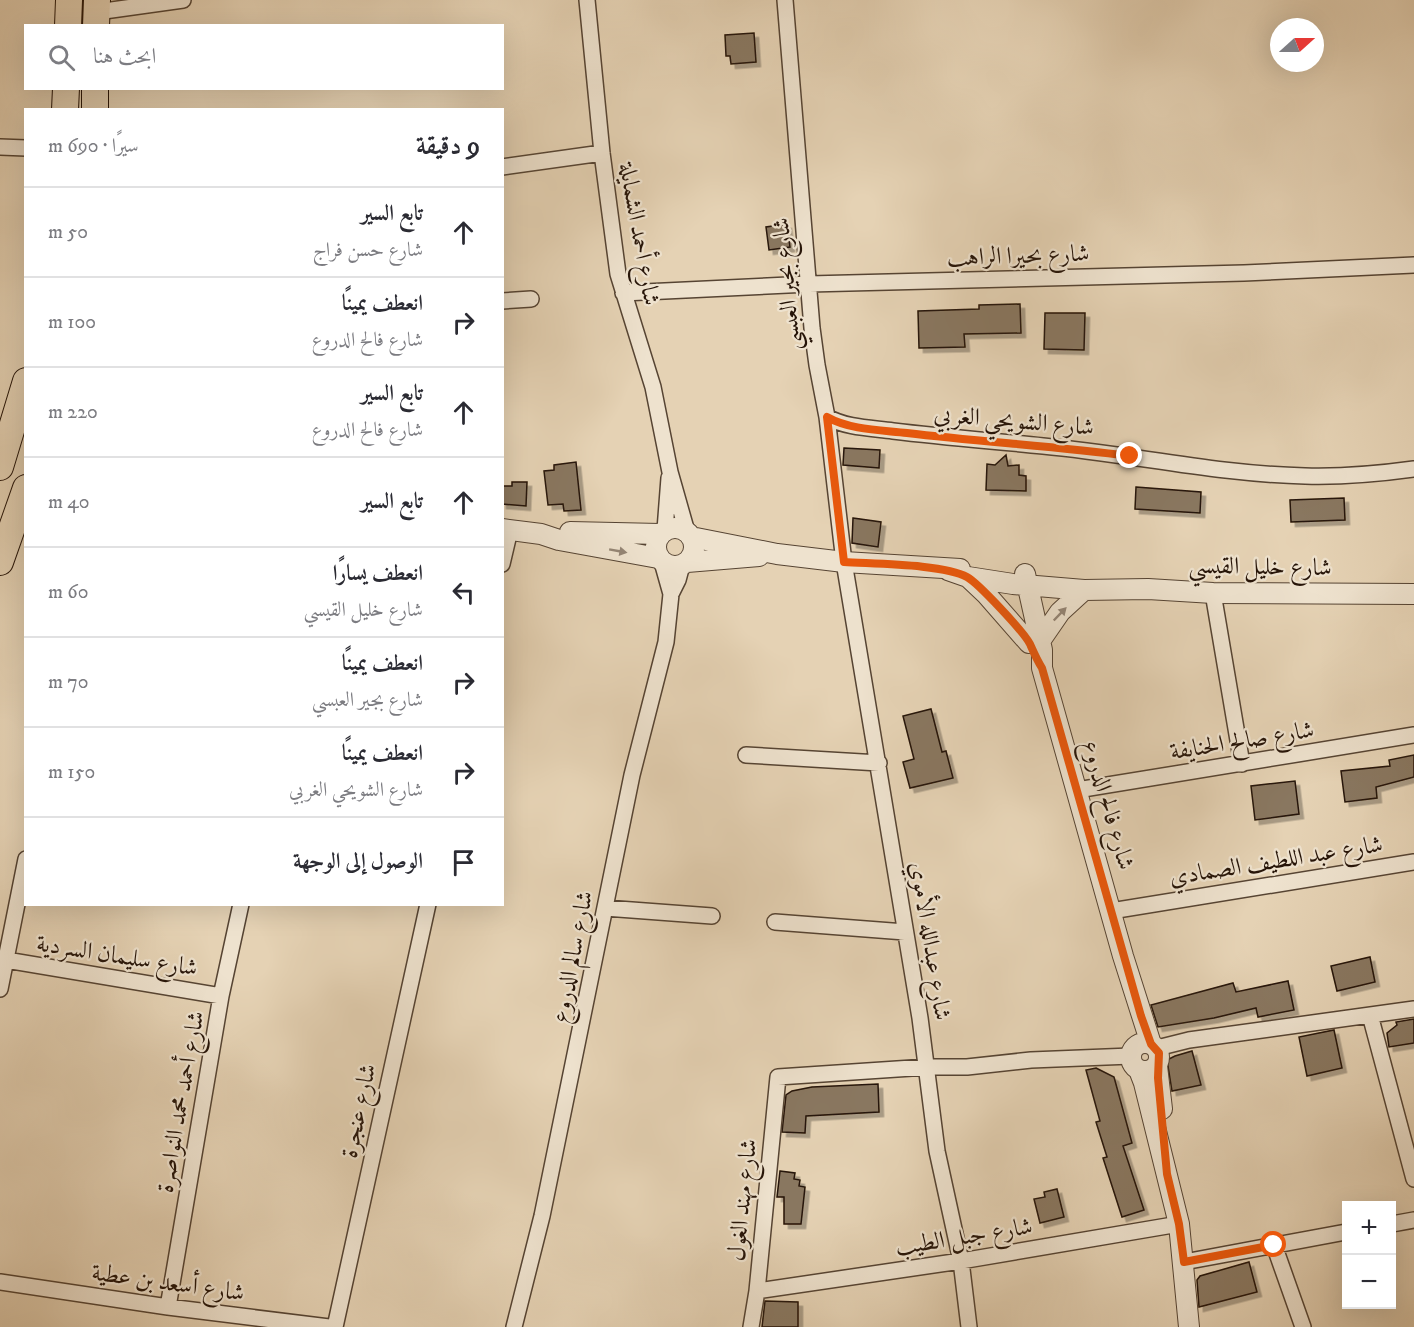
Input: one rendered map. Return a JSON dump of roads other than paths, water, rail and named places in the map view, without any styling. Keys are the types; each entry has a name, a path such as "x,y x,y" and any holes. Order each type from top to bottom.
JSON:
{"highway":[{"path":"68,24 69,0"},
{"path":"65,108 66,90"},
{"path":"95,90 95,108"},
{"path":"0,467 7,422 24,385"},
{"path":"0,562 24,495"}],"street":[{"path":"97,12 183,0"},
{"name":"شارع أحمد الشمايلة","path":"587,0 602,153 618,274 653,387 670,472 689,535"},
{"name":"شارع بجير العبسي","path":"785,0 817,365 827,417 844,562"},
{"path":"0,147 24,148"},
{"path":"504,167 602,153"},
{"name":"شارع بحيرا الراهب","path":"623,293 809,284 1244,273 1414,265"},
{"path":"504,301 531,299"},
{"name":"شارع الشويحي الغربي","path":"827,417 839,424 865,428 944,438 1083,449 1270,474 1350,476 1414,469"},
{"name":"شارع أحمد الشمايلة","path":"663,532 670,472"},
{"path":"504,546 506,529 541,534 559,540 660,560 672,566 684,564 693,554 694,548 689,535 676,528 663,532 541,534"},
{"path":"660,560 656,544 663,532"},
{"name":"شارع خليل القيسي","path":"689,535 777,554 844,562 948,570 967,569 1084,590 1105,588 1213,593 1414,594"},
{"name":"شارع خليل القيسي","path":"684,564 777,554"},
{"name":"شارع سالم الدروع","path":"660,560 671,594"},
{"name":"شارع عبدالله الأموي","path":"844,562 879,763 927,1067 937,1151 961,1261 969,1327"},
{"name":"شارع سالم الدروع","path":"514,1327 542,1216 632,774 666,642 671,594 684,564"},
{"name":"شارع خليل القيسي","path":"948,570 968,577 1082,582 1105,588"},
{"path":"968,577 1035,642 1060,612 1084,590"},
{"name":"شارع فالح الدروع","path":"1019,579 1111,911 1147,1055 1167,1174 1179,1224 1189,1327"},
{"path":"1213,593 1242,764"},
{"name":"شارع صالح الحنايفة","path":"1077,790 1414,735"},
{"path":"746,755 879,763"},
{"name":"شارع عبد اللطيف الصمادي","path":"1111,911 1414,862"},
{"path":"0,989 24,870"},
{"name":"شارع أحمد محمد النواصرة","path":"168,1307 222,996 241,906"},
{"name":"شارع عنجرة","path":"335,1327 428,906"},
{"path":"605,908 712,916"},
{"path":"775,922 905,932"},
{"name":"شارع سليمان السردية","path":"6,960 222,996"},
{"path":"927,1067 967,1067 1031,1060 1147,1055 1216,1037 1414,1009"},
{"path":"1370,1015 1414,1179"},
{"name":"شارع مهند الغول","path":"751,1327 757,1291 778,1077 927,1067"},
{"path":"1396,1223 1414,1220"},
{"name":"شارع جبل الطيب","path":"757,1291 961,1261 1179,1224"},
{"path":"1184,1262 1342,1233"},
{"path":"1274,1245 1303,1327"},
{"name":"شارع أسعد بن عطية","path":"0,1282 168,1307 329,1327"}]}
